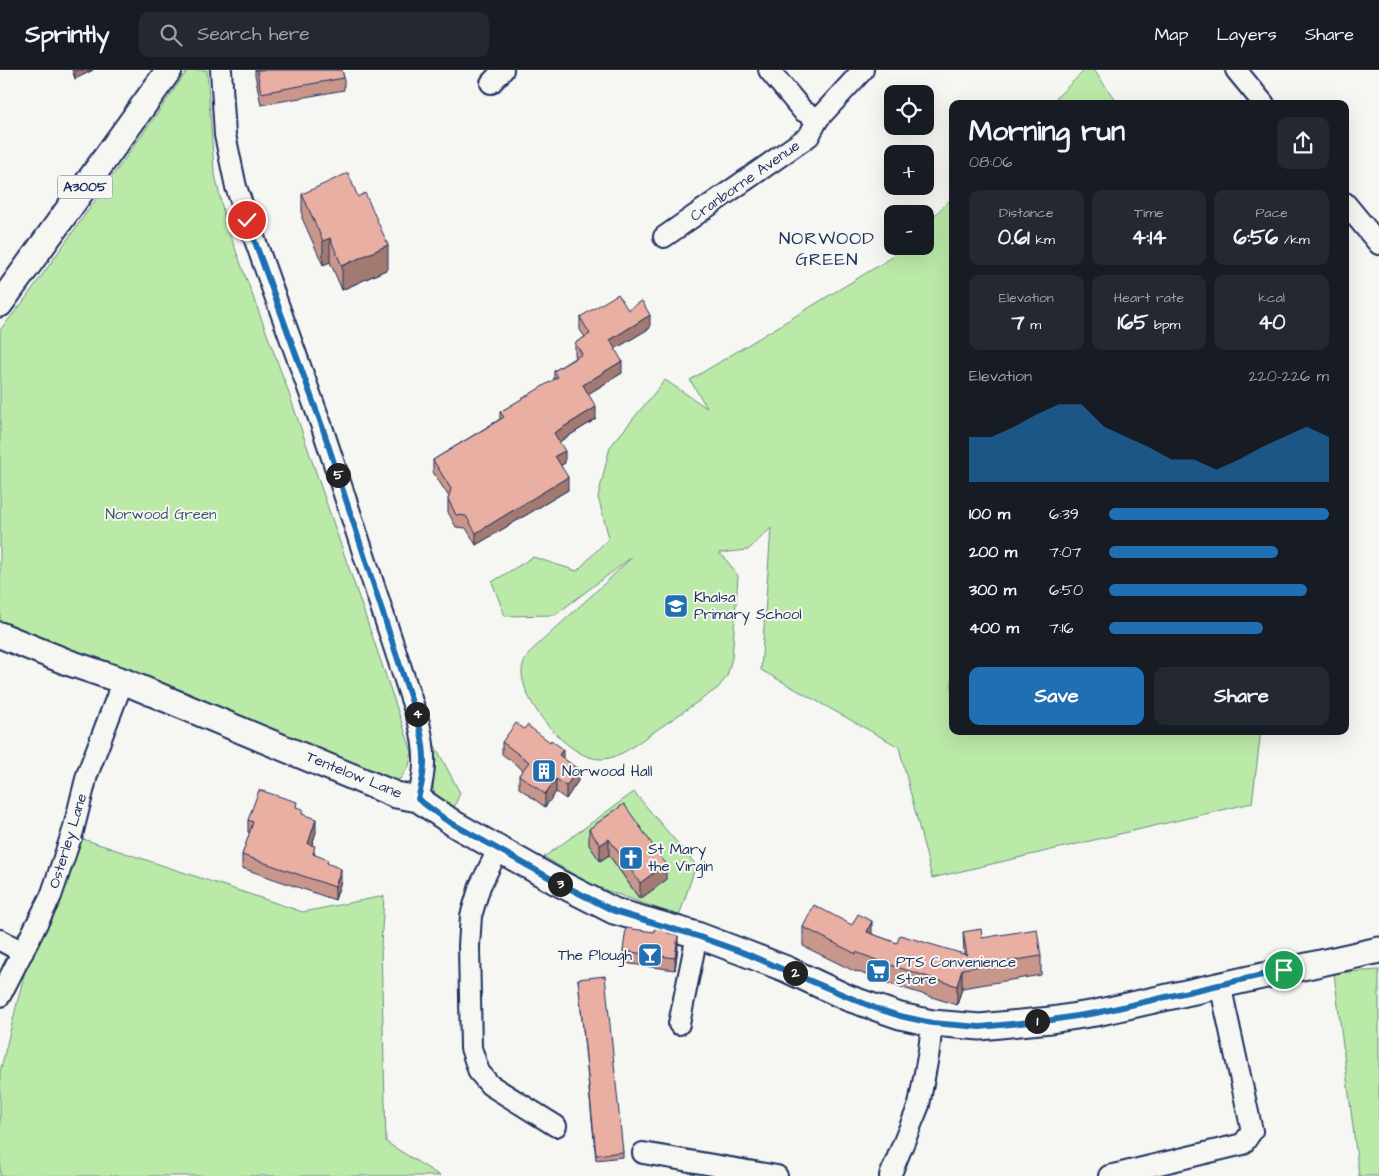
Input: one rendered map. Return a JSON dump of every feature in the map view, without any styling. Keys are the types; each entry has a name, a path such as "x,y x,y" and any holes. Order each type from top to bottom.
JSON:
{"main road":[{"name":"A3005","path":"0,304 169,70"},
{"name":"Tentelow Lane","path":"0,635 67,662 123,681 396,795 418,799 446,820 557,882 614,911 697,936 786,969 848,998 900,1016 932,1023 980,1027 1051,1020 1096,1013 1379,950"}],"street":[{"path":"221,70 224,135 236,187 325,435 419,724 426,757 423,781 418,799"},
{"path":"769,70 803,111 818,119"},
{"name":"Cranborne Avenue","path":"664,237 809,136 818,119 863,70"},
{"path":"1236,70 1261,100"},
{"path":"1349,208 1379,244"},
{"name":"Osterley Lane","path":"0,996 51,896 73,831 87,775 123,681"},
{"path":"499,848 476,894 471,916 469,946 471,1048 479,1072 490,1085 556,1126"},
{"path":"679,1024 697,936"},
{"path":"0,940 23,952"},
{"path":"1109,1176 1243,1144 1252,1131 1220,984"},
{"path":"890,1176 919,1105 932,1023"},
{"path":"643,1153 777,1176"}],"green space":[{"name":"Norwood Green","path":"188,70 207,70 214,170 226,224 286,385 412,752 409,766 400,779 388,781 259,724 0,624 0,330 23,302"},
{"path":"1085,70 1094,70 1115,100 1054,100"},
{"name":"Khalsa Primary School","path":"949,201 949,735 1260,735 1252,803 932,878 899,747 761,670 771,528 748,550 719,553 738,576 732,658 727,676 718,688 626,751 601,759 588,757 575,750 561,739 538,712 529,697 524,683 522,670 526,659 532,650 632,557 555,615 505,616 492,582 533,557 577,571 609,538 598,497 610,447 665,380 707,408 690,380 894,255 934,255 934,216"},
{"path":"433,742 460,793 453,810 437,798 433,789"},
{"path":"634,792 696,865 679,916 594,886 544,857","holes":["624,820 639,899 609,855"]},
{"path":"77,837 303,912 384,896 381,946 386,1142 440,1176 0,1176 0,1072 28,959"},
{"path":"1379,970 1379,1176 1359,1176 1334,973"}],"building":[{"path":"257,70 342,70 344,78 261,93"},
{"path":"348,173 358,197 365,193 388,245 342,266 330,238 323,241 302,194"},
{"path":"618,294 628,310 642,301 650,315 610,340 622,361 583,385 596,407 554,433 565,451 555,456 568,477 476,533 466,516 456,515 448,499 451,489 433,460 504,417 500,412 558,377 554,371 582,354 575,343 590,334 580,317"},
{"name":"Norwood Hall","path":"516,723 524,729 527,725 563,749 559,755 578,769 566,786 556,779 545,794 519,775 529,762 502,742"},
{"path":"259,790 297,802 296,807 303,809 302,814 316,819 308,844 315,846 313,854 328,860 327,863 341,869 335,887 242,855 253,822 248,820"},
{"path":"624,804 666,864 640,883 609,839 600,845 589,829"},
{"path":"814,905 852,925 858,914 872,921 867,932 897,943 900,935 967,955 963,932 981,929 982,938 1037,929 1041,956 962,969 957,986 856,952 856,954 803,927"},
{"path":"626,928 654,932 655,928 668,929 668,933 678,935 675,958 623,951"},
{"path":"605,976 623,1152 596,1155 578,979"}],"place":[{"name":"Khalsa Primary School","path":"676,606"},
{"name":"Norwood Hall","path":"544,771"},
{"name":"St Mary the Virgin","path":"631,858"},
{"name":"The Plough","path":"650,955"},
{"name":"PTS Convenience Store","path":"878,971"}],"district":[{"name":"NORWOOD GREEN","path":"827,248"}],"route":[{"path":"247,220 322,426 406,680 419,724 426,757 423,781 418,799 429,808 446,820 557,882 614,911 697,936 742,952 786,969 848,998 916,1020 980,1027 1051,1020 1096,1013 1284,970"}]}
